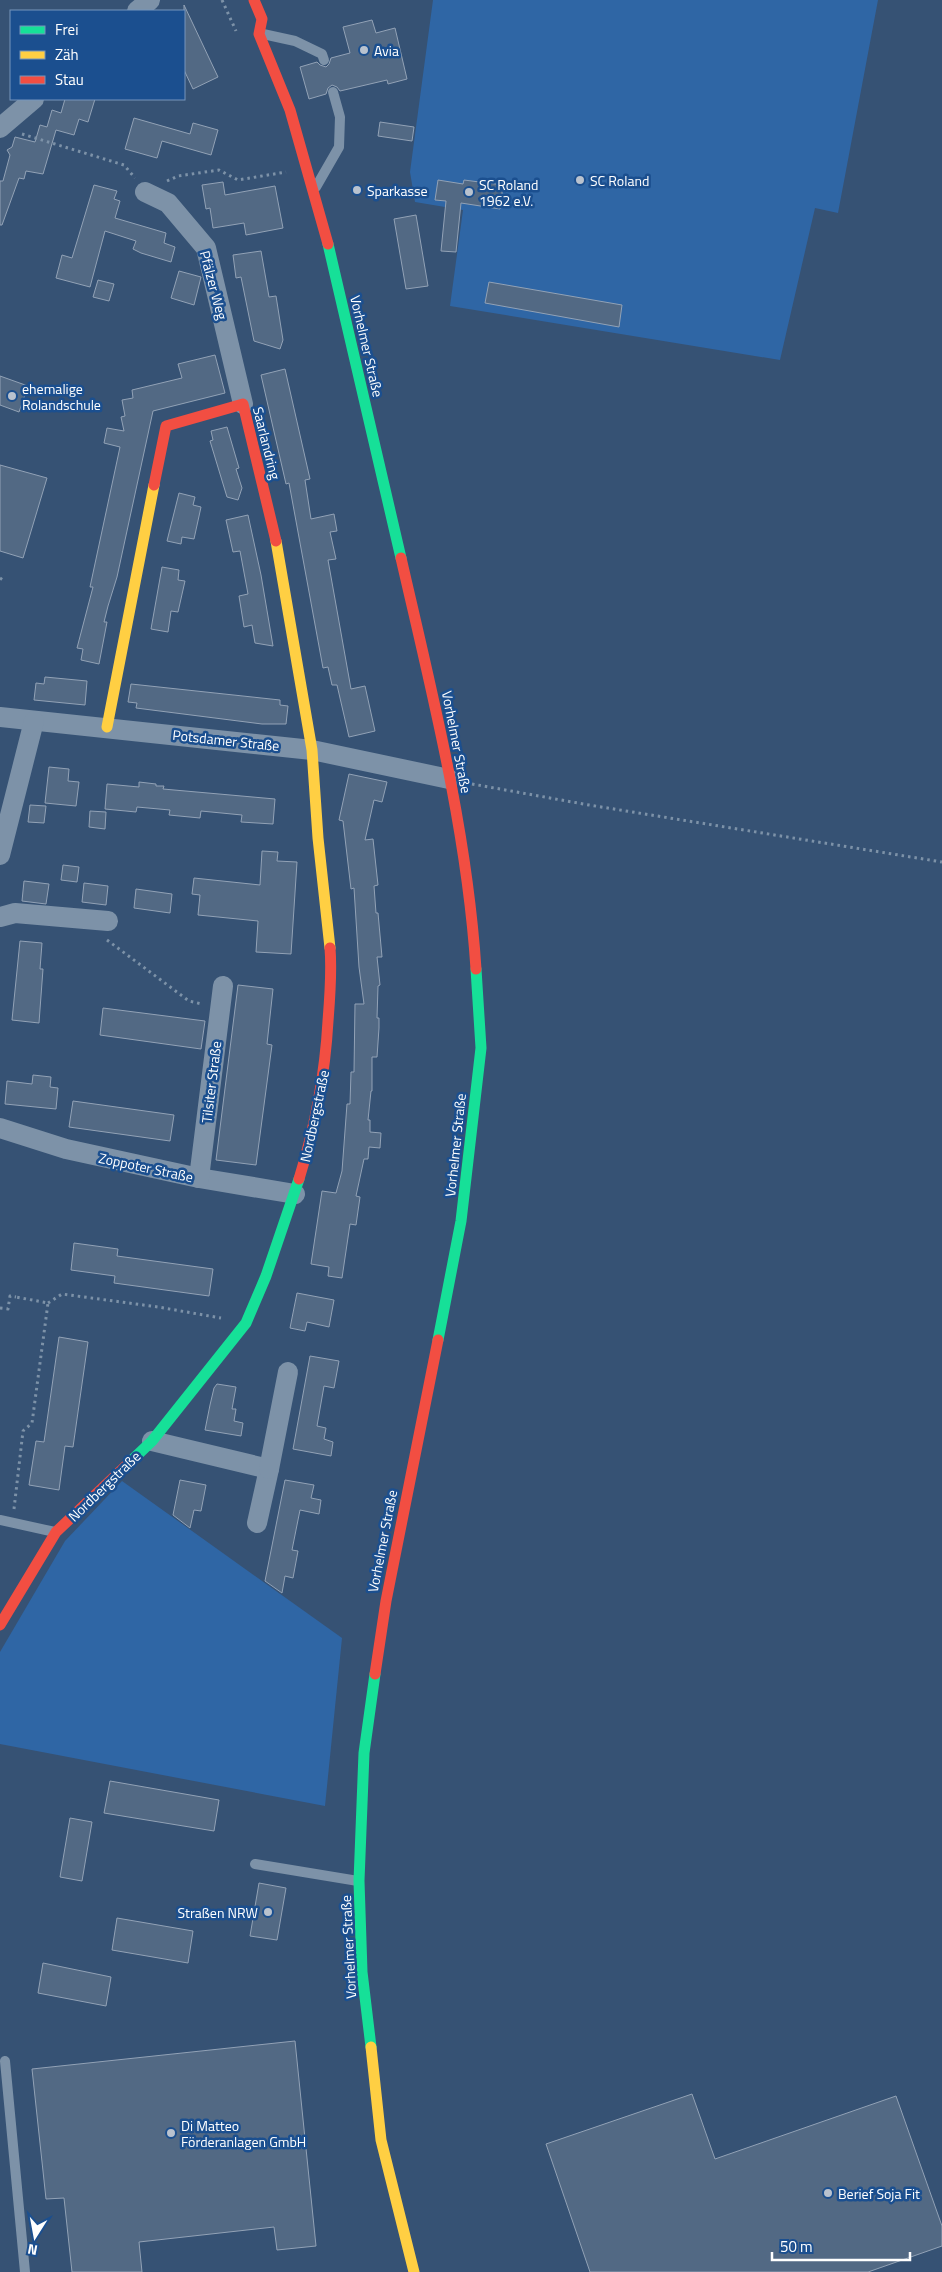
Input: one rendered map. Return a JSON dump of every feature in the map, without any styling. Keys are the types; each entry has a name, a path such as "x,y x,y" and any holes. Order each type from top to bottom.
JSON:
{"main road":[{"name":"Vorhelmer Straße","path":"254,0 262,19 259,34 290,110 315,190 436,710 465,862 475,954 481,1048 461,1221 386,1601 364,1752 359,1881 362,1972 382,2140 414,2272"},
{"path":"242,30 259,34"},
{"name":"Saarlandring","path":"107,727 166,426 243,404 281,564 312,750"},
{"name":"Nordbergstraße","path":"0,1625 56,1532 152,1441 246,1323 266,1276 295,1194 312,1138 325,1070 332,971 318,838 312,750"}],"street":[{"path":"138,10 150,0"},
{"path":"0,128 33,100"},
{"name":"Pfälzer Weg","path":"145,192 168,203 206,248 243,404"},
{"name":"Potsdamer Straße","path":"0,717 312,750 450,779"},
{"path":"0,855 34,722"},
{"path":"0,917 15,913 105,929"},
{"name":"Tilsiter Straße","path":"199,1178 223,986"},
{"name":"Zoppoter Straße","path":"0,1128 66,1149 199,1178 295,1194"},
{"path":"257,1524 288,1372"},
{"name":"Nordbergstraße","path":"152,1441 269,1469"}],"lane":[{"path":"259,34 295,41 322,54 324,60"},
{"path":"315,190 339,147 340,117 333,92"},
{"name":"Nordbergstraße","path":"0,1520 12,1521 56,1532"},
{"path":"255,1864 359,1881"},
{"path":"5,2061 25,2272"}],"path":[{"path":"222,0 242,30"},
{"path":"19,134 124,165 145,192 178,176 219,170 238,180 308,168"},
{"path":"450,779 496,790 942,862"},
{"path":"105,929 190,1001 220,1009"},
{"path":"0,1308 8,1309 10,1296 48,1303 62,1294 158,1307 246,1323"},
{"path":"12,1521 23,1431 32,1423 48,1303"}],"shaded area":[{"name":"SC Roland","path":"433,0 878,0 838,213 815,208 780,360 450,306 463,210 415,202 410,172"},
{"path":"122,1481 342,1638 325,1806 0,1744 0,1652 65,1541"}],"building":[{"path":"184,5 218,77 193,89 185,72"},
{"path":"372,20 376,33 395,28 407,79 388,84 387,80 340,91 332,85 328,88 326,94 309,99 300,67 317,62 326,67 331,58 350,53 343,27"},
{"path":"65,100 95,100 88,122 79,119 74,135 56,130 43,174 26,171 24,179 19,178 2,225 0,225 0,181 3,181 10,155 7,150 12,147 15,137 35,142 40,125 47,127 52,110 61,113"},
{"path":"134,118 190,134 193,123 218,130 211,155 162,141 157,158 125,149"},
{"path":"380,122 414,127 412,141 378,136"},
{"name":"SC Roland 1962 e.V.","path":"438,180 463,184 464,180 503,185 500,209 461,203 456,252 441,251 446,201 435,200"},
{"path":"223,182 225,195 275,186 283,228 246,235 244,223 213,228 210,208 206,209 202,185"},
{"path":"94,185 117,191 114,199 120,201 115,218 166,233 164,243 175,247 171,262 141,253 133,249 136,241 105,231 90,287 56,278 62,255 72,258"},
{"path":"416,215 428,286 406,289 394,219"},
{"path":"261,251 269,297 276,296 283,340 280,349 254,341 241,277 236,278 233,255"},
{"path":"179,271 201,277 194,305 171,298"},
{"path":"98,280 114,284 109,301 93,297"},
{"path":"489,282 622,305 619,327 485,303"},
{"path":"215,355 225,393 153,411 117,577 104,622 107,622 99,664 81,660 83,649 77,648 93,587 90,587 120,447 104,443 107,428 124,431 121,417 125,416 122,400 133,398 132,390 182,378 178,364"},
{"path":"285,369 310,479 305,480 311,519 334,514 337,531 330,532 336,559 328,560 351,689 365,686 375,731 349,737 337,685 332,685 328,667 323,668 289,483 286,484 261,375"},
{"name":"ehemalige Rolandschule","path":"0,376 28,386 19,412 0,405"},
{"path":"227,427 239,468 236,469 242,488 238,500 227,497 210,441 213,440 211,431"},
{"path":"0,465 47,478 23,558 0,551"},
{"path":"179,493 195,497 193,505 201,507 194,539 182,537 181,544 167,541"},
{"path":"248,515 261,575 273,646 255,643 252,625 244,627 239,596 248,594 240,551 233,552 226,520"},
{"path":"162,567 179,570 178,580 185,581 178,612 171,611 168,632 151,629"},
{"path":"45,677 87,681 85,705 34,700 36,683 44,684"},
{"path":"131,684 280,700 280,705 288,706 286,724 262,724 136,708 137,703 128,702"},
{"path":"49,767 69,769 68,781 79,782 76,806 45,803"},
{"path":"349,774 387,782 382,802 374,800 365,840 373,839 378,885 374,886 376,913 378,913 382,957 377,957 380,985 378,986 377,1018 379,1018 379,1028 377,1057 372,1057 372,1091 368,1120 370,1120 370,1132 381,1133 380,1148 369,1147 368,1159 364,1159 356,1196 360,1197 356,1225 350,1224 342,1278 328,1276 329,1267 311,1264 322,1191 336,1193 342,1171 347,1104 350,1104 351,1072 354,1072 355,1004 364,1004 359,967 354,888 351,889 343,821 339,820"},
{"path":"139,782 164,786 163,789 275,799 273,824 241,822 242,815 201,811 200,818 169,815 170,810 137,807 136,812 105,809 107,784 139,787"},
{"path":"30,805 46,806 44,823 28,822"},
{"path":"90,811 106,812 105,829 89,827"},
{"path":"262,851 278,852 277,861 297,862 291,954 256,952 258,921 198,915 200,895 192,894 194,878 260,885"},
{"path":"63,865 79,867 77,882 61,880"},
{"path":"24,881 49,884 46,904 22,901"},
{"path":"84,883 108,886 106,905 82,902"},
{"path":"136,889 172,894 170,913 134,908"},
{"path":"20,941 42,943 40,969 43,969 39,1023 12,1020"},
{"path":"238,985 273,989 267,1044 272,1045 256,1165 216,1160"},
{"path":"103,1008 205,1021 201,1049 100,1035"},
{"path":"33,1075 51,1077 50,1087 58,1088 56,1109 5,1104 7,1081 32,1084"},
{"path":"73,1101 174,1115 170,1141 69,1127"},
{"path":"74,1243 118,1249 117,1256 213,1269 209,1296 114,1283 115,1276 71,1270"},
{"path":"297,1293 334,1300 329,1327 307,1322 305,1331 290,1328"},
{"path":"59,1337 88,1342 73,1447 65,1446 59,1490 29,1485 36,1441 44,1442"},
{"path":"310,1356 339,1361 334,1388 324,1386 317,1426 326,1428 324,1439 333,1442 331,1456 293,1449"},
{"path":"217,1384 236,1387 232,1409 236,1409 234,1421 243,1423 241,1436 205,1430 214,1388"},
{"path":"180,1480 206,1485 201,1511 194,1510 190,1528 173,1515"},
{"path":"285,1480 314,1485 311,1498 321,1500 319,1514 300,1510 292,1550 298,1551 293,1578 285,1576 282,1593 265,1581"},
{"path":"110,1781 219,1800 214,1831 104,1813"},
{"path":"70,1818 92,1822 82,1881 60,1877"},
{"name":"Straßen NRW","path":"259,1883 286,1888 277,1940 250,1936"},
{"path":"117,1918 193,1931 188,1963 112,1950"},
{"path":"43,1963 111,1977 106,2006 38,1993"},
{"name":"Di Matteo Förderanlagen GmbH","path":"295,2041 316,2246 277,2250 274,2227 139,2242 142,2272 72,2272 64,2198 46,2199 32,2069"},
{"path":"692,2094 715,2159 896,2096 942,2226 942,2246 868,2272 590,2272 546,2144"}],"traffic: fast":[{"path":"328,244 401,558"},
{"path":"438,1340 461,1221 481,1048 476,969"},
{"path":"130,1462 152,1441 246,1323 266,1276 299,1179"},
{"path":"371,2047 362,1972 359,1881 364,1753 375,1674"}],"traffic: slow":[{"path":"107,727 154,485"},
{"path":"276,541 312,750 318,838 330,948"},
{"path":"371,2047 381,2140 414,2272"}],"traffic: jam":[{"path":"254,0 262,19 259,34 290,110 328,244"},
{"path":"154,485 166,426 243,404 276,541"},
{"path":"401,558 447,762 465,865 476,969"},
{"path":"299,1179 310,1140 322,1081 331,984 330,948"},
{"path":"375,1674 386,1601 438,1340"},
{"path":"0,1625 56,1532 130,1462"}],"place":[{"name":"Avia","path":"364,50"},
{"name":"SC Roland","path":"580,180"},
{"name":"Sparkasse","path":"357,190"},
{"name":"SC Roland 1962 e.V.","path":"469,192"},
{"name":"ehemalige Rolandschule","path":"12,396"},
{"name":"Straßen NRW","path":"268,1912"},
{"name":"Di Matteo Förderanlagen GmbH","path":"171,2133"},
{"name":"Berief Soja Fit","path":"828,2193"}]}
